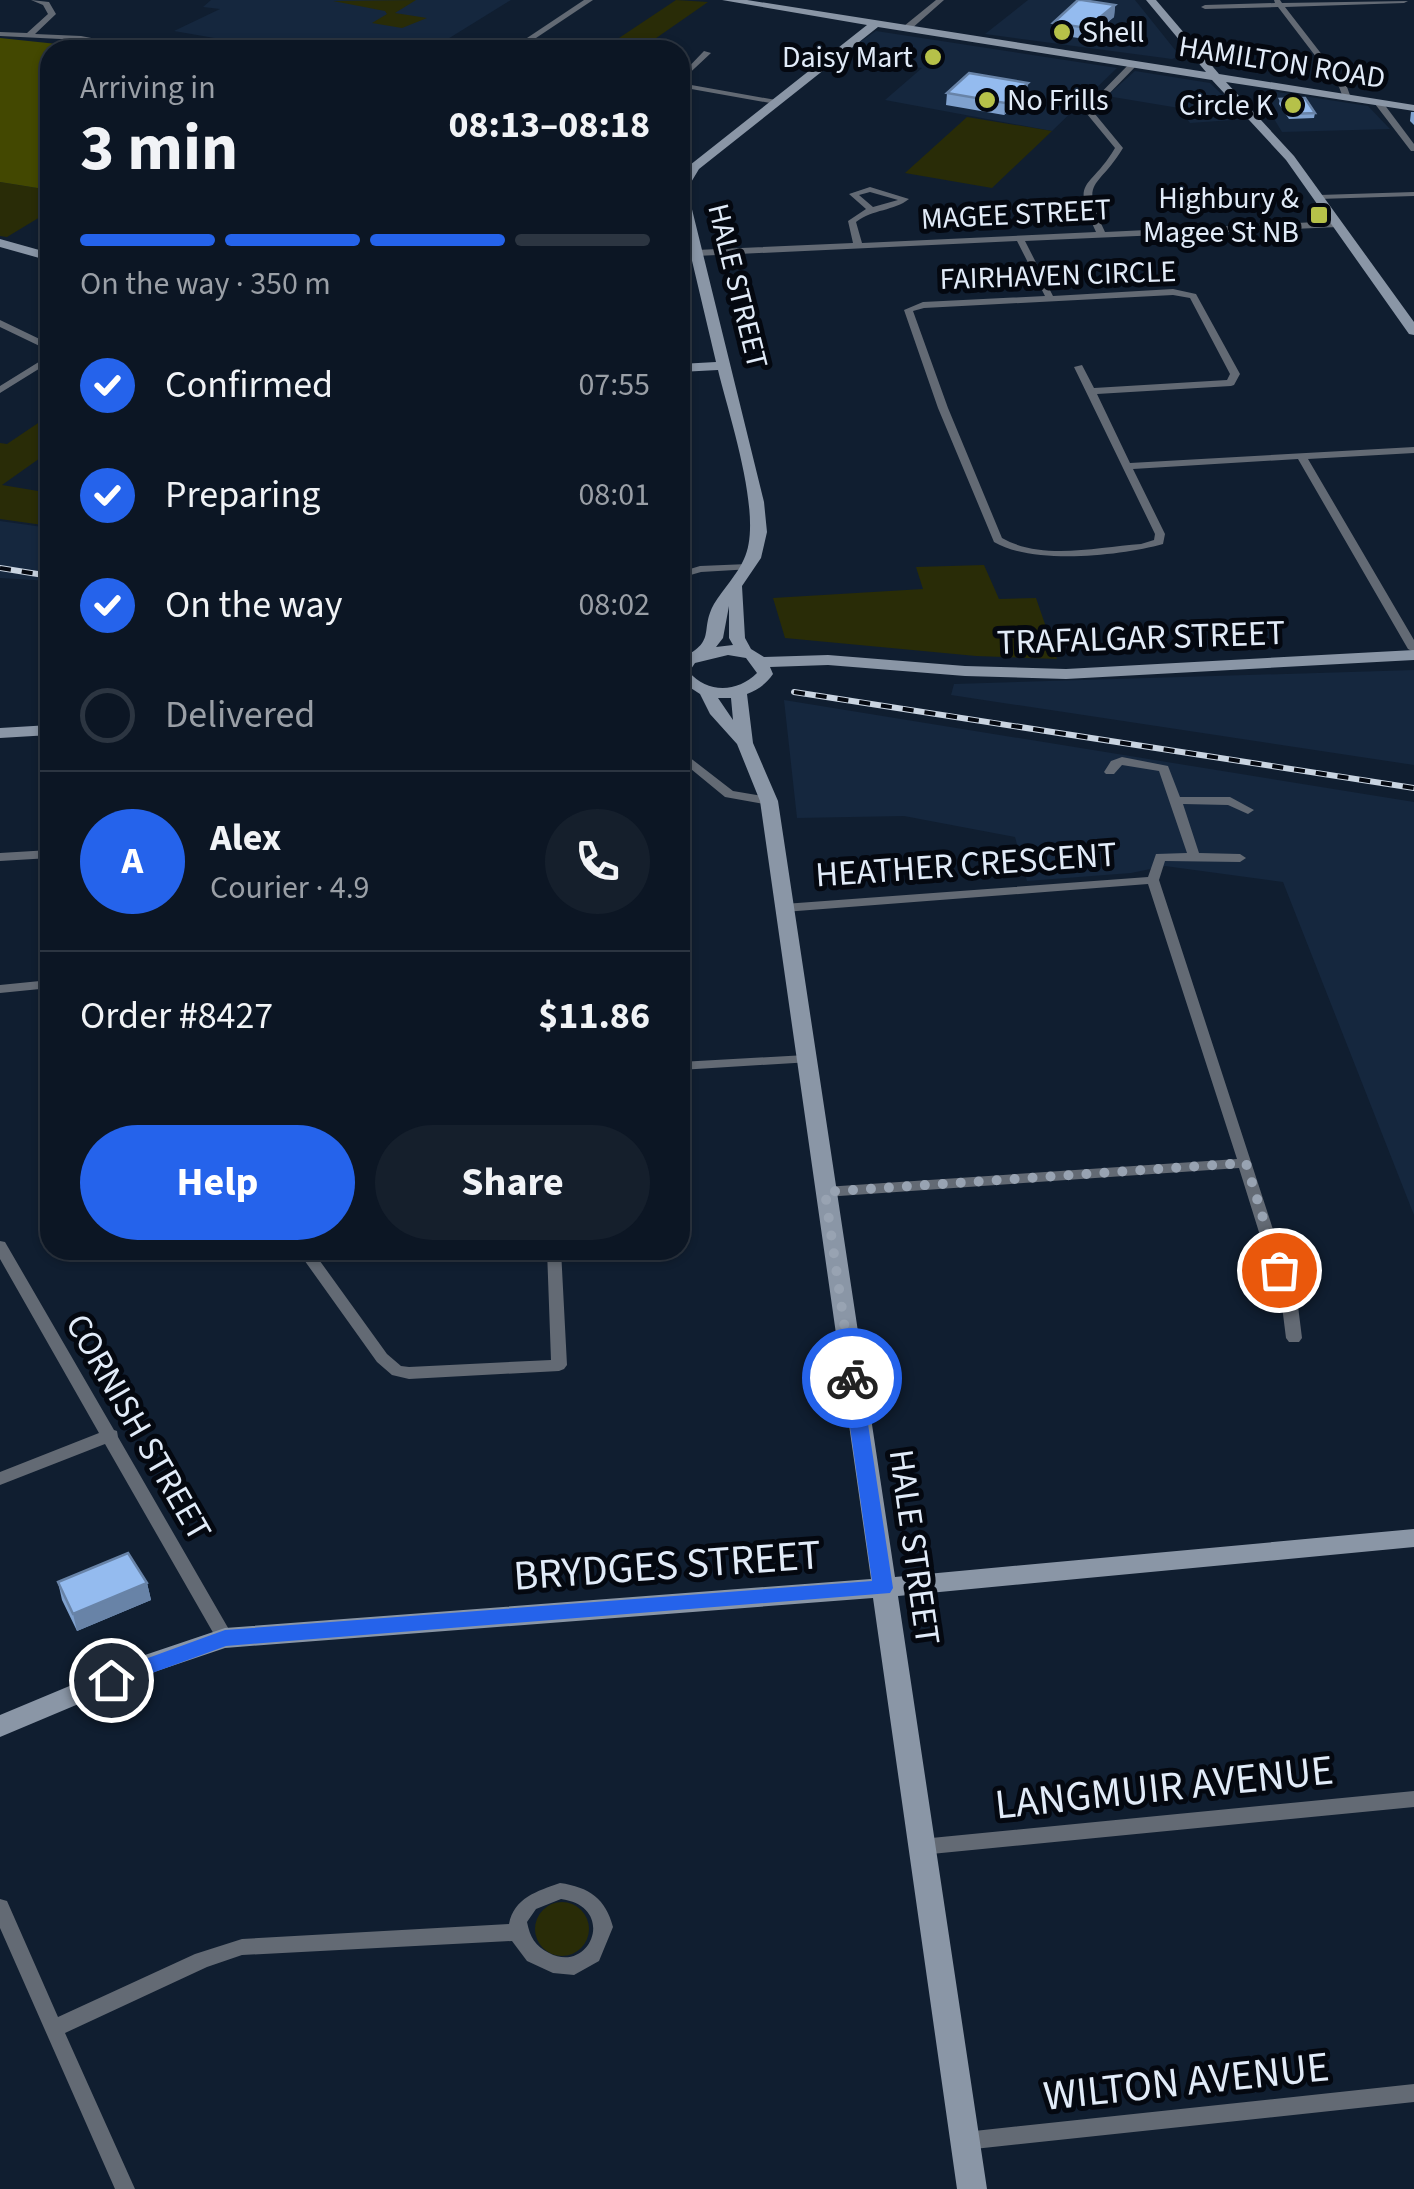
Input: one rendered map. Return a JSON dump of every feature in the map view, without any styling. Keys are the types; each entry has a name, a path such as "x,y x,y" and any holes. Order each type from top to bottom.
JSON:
{"street":[{"path":"30,34 52,14 46,4 35,0"},
{"path":"528,40 589,0"},
{"name":"HAMILTON ROAD","path":"727,0 1414,108"},
{"path":"906,28 940,0"},
{"path":"1151,0 1246,113 1267,130"},
{"path":"1166,0 1179,12"},
{"path":"1205,7 1404,1 1414,12"},
{"path":"1278,2 1347,98"},
{"name":"HALE STREET","path":"690,165 876,23"},
{"path":"0,34 75,40"},
{"path":"1148,66 1193,63 1192,45"},
{"path":"690,72 708,54"},
{"path":"1222,62 1414,331"},
{"path":"1102,235 1083,198 1085,188 1119,148 1091,114 1092,106 1134,64"},
{"path":"690,84 776,102"},
{"path":"1249,98 1264,90 1297,90"},
{"path":"1378,102 1414,149"},
{"path":"858,246 852,221 869,207 896,205 905,199 870,190 853,194 869,207"},
{"path":"1318,197 1414,194"},
{"name":"MAGEE STREET","path":"696,253 1338,224"},
{"name":"HALE STREET","path":"690,228 758,502 759,532 741,579 719,609 715,638 703,652"},
{"path":"1020,238 1050,298"},
{"path":"0,243 40,254"},
{"name":"FAIRHAVEN CIRCLE","path":"1174,292 1193,296 1235,374 1231,383 1208,387 1093,391 1160,534 1159,542 1142,547 1028,552 1007,549 998,540 943,408 908,310 923,305 1174,292"},
{"path":"0,323 40,343"},
{"path":"0,390 40,364"},
{"path":"690,368 724,366"},
{"path":"1079,367 1093,391"},
{"path":"1127,466 1414,450"},
{"path":"1300,456 1414,652"},
{"path":"690,572 700,570 741,579"},
{"name":"HALE STREET","path":"741,579 737,638 745,652"},
{"path":"690,665 703,652 745,652 761,671"},
{"name":"TRAFALGAR STREET","path":"738,692 761,671 870,664 1066,674 1414,652"},
{"path":"690,679 707,691 738,692"},
{"name":"HALE STREET","path":"707,691 716,710 745,742"},
{"name":"HALE STREET","path":"738,692 745,742 769,801 972,2189"},
{"path":"0,733 40,731"},
{"path":"690,762 729,794 769,801"},
{"path":"1110,772 1115,763 1122,762 1164,768 1194,856"},
{"path":"1174,800 1230,801 1248,810"},
{"path":"0,857 40,855"},
{"path":"1153,880 1160,857 1240,858"},
{"name":"HEATHER CRESCENT","path":"784,908 1153,880 1246,1163 1290,1306 1294,1338"},
{"path":"0,989 40,985"},
{"path":"690,1065 806,1059"},
{"path":"825,1192 1246,1163"},
{"name":"CORNISH STREET","path":"0,1246 225,1638"},
{"path":"311,1260 382,1358 397,1371 559,1365 555,1260"},
{"path":"0,1480 111,1435"},
{"name":"BRYDGES STREET","path":"0,1726 148,1664 225,1638 883,1588 1414,1538"},
{"name":"LANGMUIR AVENUE","path":"921,1847 1414,1798"},
{"path":"560,1891 573,1892 595,1905 604,1927 602,1938 587,1958 562,1966 549,1965 528,1953 518,1932 520,1920 535,1900 560,1891"},
{"path":"0,1907 125,2189"},
{"path":"55,2028 202,1960 242,1947 518,1932"},
{"name":"WILTON AVENUE","path":"965,2141 1414,2093"}],"shaded area":[{"path":"211,0 511,0 446,40 226,40 174,31 220,9 203,7"},
{"path":"1028,0 1135,0 1180,56 1172,59 985,34"},
{"path":"876,31 1117,68 1052,131 885,100 922,68 841,55"},
{"path":"0,38 40,42 40,188 0,182"},
{"path":"1135,71 1210,83 1247,119 1190,123 1179,108 1107,96"},
{"path":"1277,92 1368,106 1390,129 1282,132 1260,96"},
{"path":"0,521 40,527 40,580 0,578"},
{"path":"1414,670 1414,765 951,695 954,684"},
{"path":"784,700 1414,802 1414,1215 1283,882 1165,866 1131,873 1027,881 1015,837 904,816 797,818"}],"green space":[{"path":"416,0 395,13 427,18 402,28 372,23 387,14 385,11 333,1"},
{"path":"676,0 708,2 653,40 616,40"},
{"path":"967,117 1052,131 992,188 905,173"},
{"path":"0,182 40,188 40,217 7,237 0,236"},
{"path":"40,422 40,458 2,485 40,491 40,525 0,519 0,443 7,444"},
{"path":"984,565 999,599 1036,598 1057,659 976,656 785,638 773,598 923,589 916,567"},
{"path":"562,1902 581,1910 589,1929 581,1948 562,1956 543,1948 535,1929 543,1910"}],"building":[{"path":"1078,0 1115,5 1087,28 1053,23"},
{"path":"1098,28 1114,30 1102,41 1085,39"},
{"path":"969,73 1028,83 1005,103 947,93"},
{"path":"1305,98 1315,113 1289,114 1280,99"},
{"path":"128,1553 147,1583 73,1614 58,1582"}],"railway":[{"path":"0,568 40,574"},
{"path":"794,692 1414,788"}],"way so far":[{"path":"852,1378 825,1192 1246,1163 1279,1270"}],"place":[{"name":"Shell","path":"1062,32"},
{"name":"Daisy Mart","path":"933,57"},
{"name":"No Frills","path":"987,100"},
{"name":"Circle K","path":"1293,105"},
{"name":"Highbury & Magee St NB","path":"1319,215"}],"route":[{"path":"111,1680 225,1638 883,1588 852,1378"}]}
